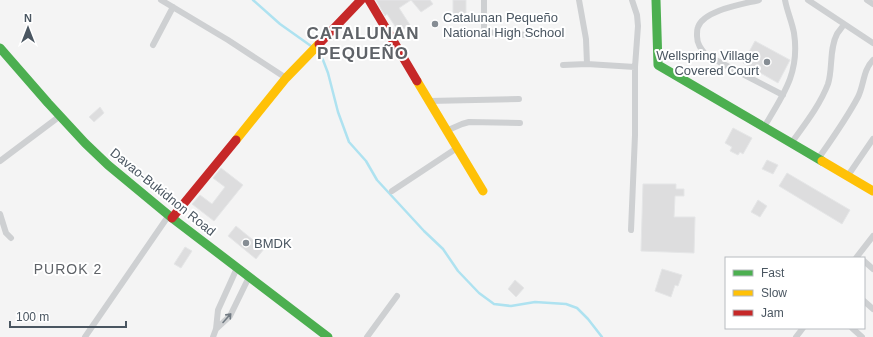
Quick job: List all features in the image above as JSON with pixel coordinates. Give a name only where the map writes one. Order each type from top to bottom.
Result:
[{"type":"main road","points":[[171,217],[286,78],[361,0]]},
{"type":"main road","points":[[369,0],[483,191]]},
{"type":"main road","points":[[656,0],[658,65],[792,142],[847,177],[873,190]]},
{"type":"main road","name":"Davao-Bukidnon Road","points":[[0,48],[60,116],[108,165],[171,217],[328,337]]},
{"type":"street","points":[[160,0],[234,43],[286,78]]},
{"type":"street","points":[[484,0],[484,32],[528,35]]},
{"type":"street","points":[[579,0],[586,39],[587,64]]},
{"type":"street","points":[[631,230],[636,135],[635,67],[638,26],[637,15],[632,0]]},
{"type":"street","points":[[759,0],[711,14],[703,20],[698,27],[698,39],[701,49],[706,55],[783,96]]},
{"type":"street","points":[[764,127],[783,96],[794,68],[795,57],[793,31],[785,0]]},
{"type":"street","points":[[808,0],[873,43]]},
{"type":"street","points":[[867,0],[873,4]]},
{"type":"street","points":[[154,45],[173,8]]},
{"type":"street","points":[[792,142],[824,93],[831,68],[834,41],[844,24]]},
{"type":"street","points":[[563,65],[587,64],[635,67]]},
{"type":"street","points":[[818,159],[858,97],[872,64]]},
{"type":"street","points":[[429,101],[519,99]]},
{"type":"street","points":[[0,160],[60,116]]},
{"type":"street","points":[[446,131],[470,122],[520,123]]},
{"type":"street","points":[[847,177],[873,139]]},
{"type":"street","points":[[392,191],[457,148]]},
{"type":"street","points":[[0,214],[6,233],[10,238]]},
{"type":"street","points":[[85,337],[171,217]]},
{"type":"street","points":[[858,257],[873,236]]},
{"type":"street","points":[[865,262],[873,269]]},
{"type":"street","points":[[213,337],[216,330],[218,310],[237,268]]},
{"type":"street","points":[[216,330],[230,316],[248,277]]},
{"type":"street","points":[[228,288],[240,294]]},
{"type":"street","points":[[367,337],[396,296]]},
{"type":"street","points":[[865,302],[873,309]]},
{"type":"street","points":[[796,337],[802,329]]},
{"type":"street","points":[[850,337],[854,330],[862,337]]},
{"type":"building","points":[[376,0],[411,0],[399,8],[410,25],[399,32],[387,14],[385,16]]},
{"type":"building","points":[[411,0],[430,0],[433,4],[421,12]]},
{"type":"building","points":[[453,0],[466,0],[466,15],[453,15]]},
{"type":"building","name":"Wellspring Village Covered Court","points":[[755,41],[790,60],[778,83],[743,63]]},
{"type":"building","points":[[100,107],[104,113],[94,122],[89,117]]},
{"type":"building","points":[[733,128],[752,138],[743,154],[740,152],[738,155],[730,151],[732,147],[725,143]]},
{"type":"building","points":[[767,160],[778,165],[773,174],[762,169]]},
{"type":"building","points":[[221,168],[243,185],[214,221],[192,204],[200,195],[212,204],[225,187],[213,178]]},
{"type":"building","points":[[787,173],[850,210],[842,224],[779,186]]},
{"type":"building","points":[[643,184],[676,184],[676,189],[684,189],[684,196],[675,196],[674,217],[695,217],[694,253],[641,251]]},
{"type":"building","points":[[758,200],[767,206],[760,217],[751,212]]},
{"type":"building","name":"BMDK","points":[[236,226],[264,249],[256,259],[228,236]]},
{"type":"building","points":[[185,247],[192,251],[181,268],[174,264]]},
{"type":"building","points":[[662,269],[682,275],[678,286],[675,285],[671,297],[655,291]]},
{"type":"building","points":[[515,280],[524,288],[516,297],[508,289]]},
{"type":"waterway","points":[[253,0],[280,24],[311,46]]},
{"type":"waterway","points":[[317,52],[323,60],[328,73],[338,112],[349,142],[366,161],[377,180],[424,231],[443,249],[458,271],[479,293],[494,304],[511,306],[535,302],[566,304],[577,308],[602,337]]},
{"type":"traffic: fast","points":[[656,0],[658,65],[822,161]]},
{"type":"traffic: fast","points":[[0,48],[48,103],[85,143],[108,165],[172,218],[328,337]]},
{"type":"traffic: slow","points":[[236,140],[286,78],[319,44]]},
{"type":"traffic: slow","points":[[417,81],[483,191]]},
{"type":"traffic: slow","points":[[822,161],[873,191]]},
{"type":"traffic: jam","points":[[319,44],[361,0]]},
{"type":"traffic: jam","points":[[369,0],[417,81]]},
{"type":"traffic: jam","points":[[172,218],[236,140]]},
{"type":"place","name":"Catalunan Pequeño National High School","points":[[435,24]]},
{"type":"place","name":"Wellspring Village Covered Court","points":[[767,62]]},
{"type":"place","name":"BMDK","points":[[246,243]]},
{"type":"district","name":"CATALUNAN PEQUEÑO","points":[[363,43]]},
{"type":"district","name":"PUROK 2","points":[[68,269]]}]
